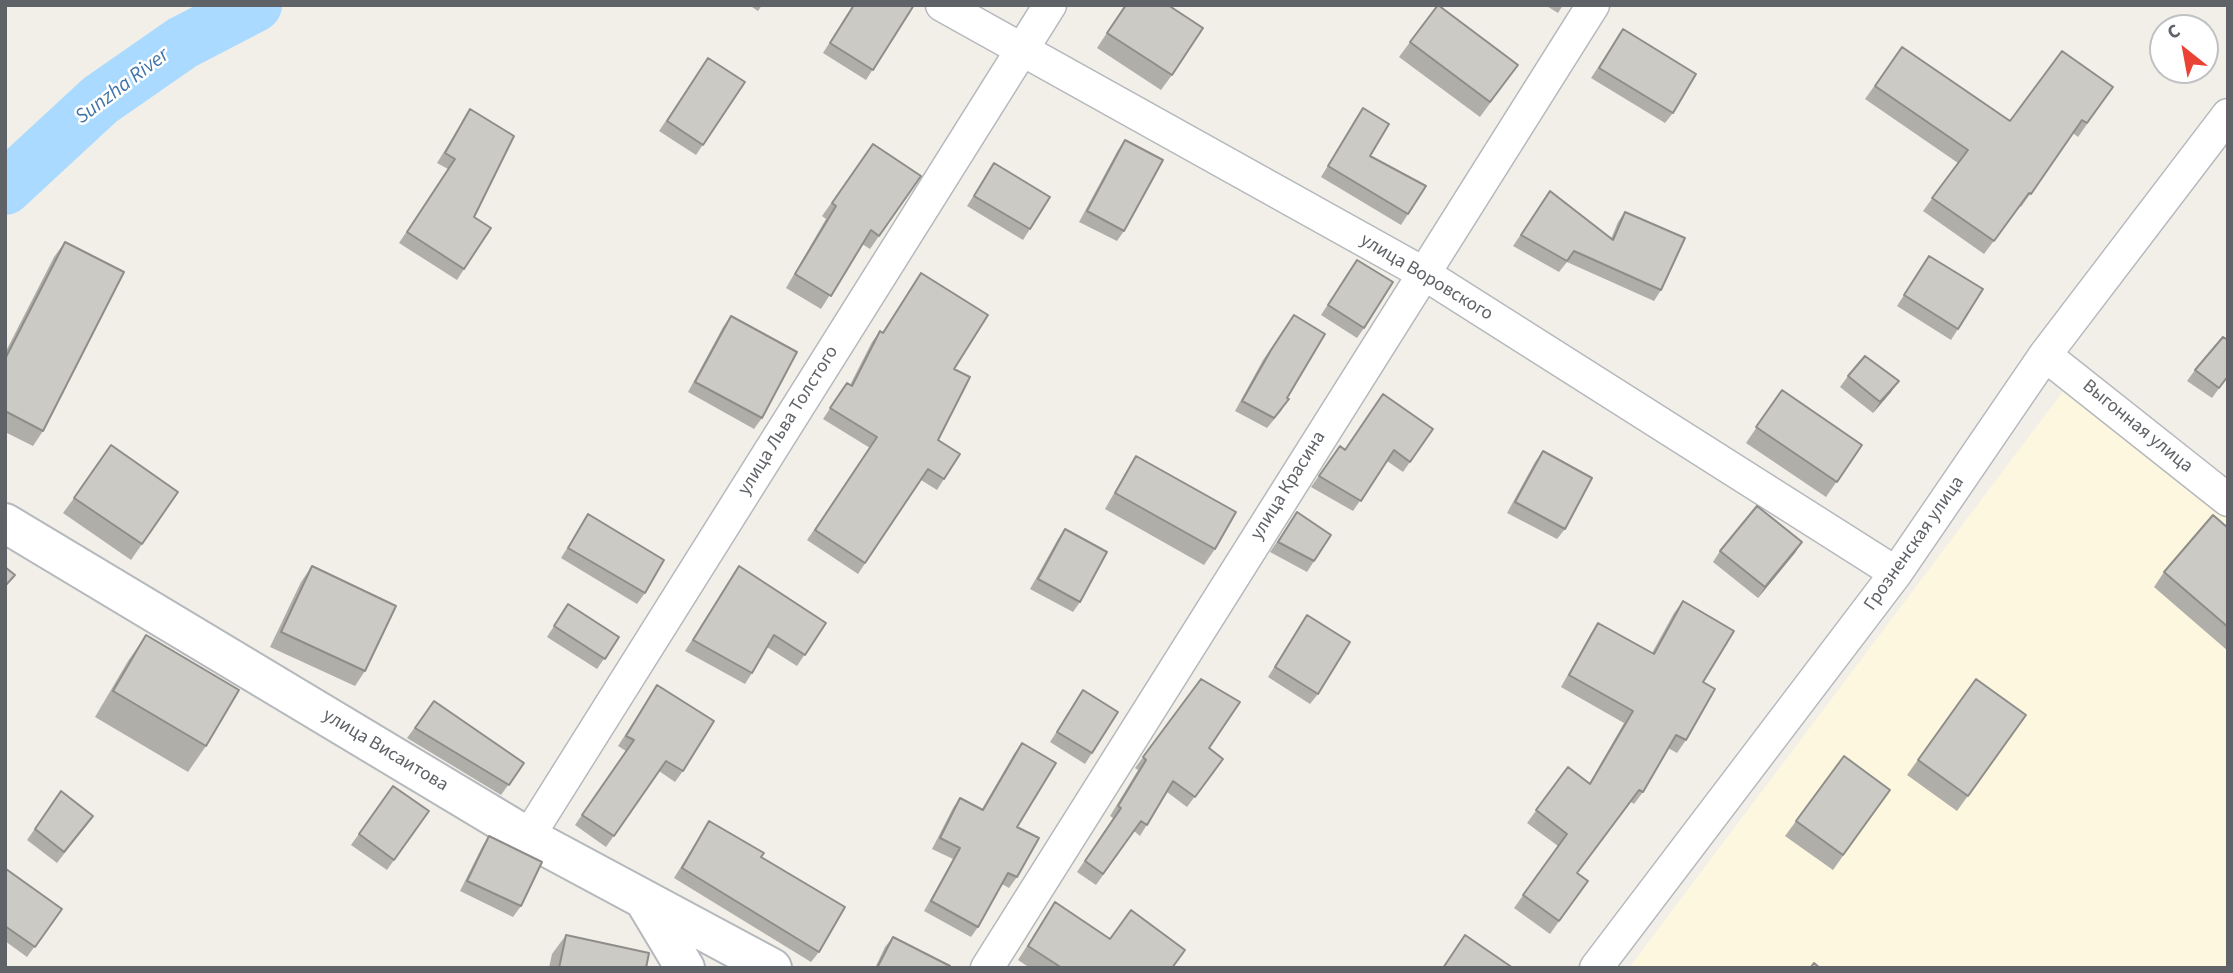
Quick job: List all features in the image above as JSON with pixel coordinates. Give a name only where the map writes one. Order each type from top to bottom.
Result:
[{"type":"street","name":"улица Воровского","points":[[943,5],[1423,273],[1896,573]]},
{"type":"street","name":"улица Льва Толстого","points":[[528,837],[1050,5]]},
{"type":"street","name":"улица Красина","points":[[987,968],[1593,5]]},
{"type":"street","name":"Грозненская улица","points":[[1595,968],[1896,573],[2045,355],[2228,115]]},
{"type":"street","name":"Выгонная улица","points":[[2045,355],[2228,500]]},
{"type":"street","name":"улица Висаитова","points":[[5,523],[528,837],[772,968]]},
{"type":"street","points":[[643,898],[685,968]]},
{"type":"shaded area","points":[[2070,382],[2228,517],[2228,968],[1629,968]]},
{"type":"building","points":[[854,5],[914,5],[873,70],[830,43]]},
{"type":"building","points":[[1126,5],[1168,5],[1203,28],[1172,75],[1107,33]]},
{"type":"building","points":[[1438,5],[1518,65],[1490,102],[1410,42]]},
{"type":"building","points":[[1623,29],[1696,74],[1673,113],[1599,68]]},
{"type":"building","points":[[1902,47],[2010,121],[2062,51],[2113,87],[2087,123],[2082,120],[2031,194],[2029,193],[1994,241],[1932,198],[1968,150],[1875,86]]},
{"type":"building","points":[[708,58],[745,82],[703,145],[667,121]]},
{"type":"building","points":[[1363,108],[1389,124],[1370,156],[1426,186],[1408,214],[1328,166]]},
{"type":"building","points":[[470,109],[514,136],[474,217],[491,228],[464,269],[407,232],[455,159],[445,153]]},
{"type":"building","points":[[1125,140],[1163,160],[1124,231],[1087,211]]},
{"type":"building","points":[[873,144],[921,176],[879,236],[871,230],[831,296],[795,274],[836,206],[832,203]]},
{"type":"building","points":[[994,163],[1050,197],[1030,229],[974,196]]},
{"type":"building","points":[[1550,191],[1613,240],[1625,212],[1685,238],[1661,290],[1574,251],[1567,261],[1521,235]]},
{"type":"building","points":[[65,242],[124,272],[43,431],[5,411],[5,359]]},
{"type":"building","points":[[1929,256],[1983,289],[1958,329],[1904,295]]},
{"type":"building","points":[[1357,260],[1393,282],[1364,328],[1328,305]]},
{"type":"building","points":[[921,273],[988,315],[954,369],[970,377],[938,440],[960,454],[944,479],[928,469],[865,563],[815,530],[877,437],[830,408],[847,383],[852,386],[880,331],[883,333]]},
{"type":"building","points":[[1294,315],[1325,334],[1287,398],[1289,399],[1274,418],[1242,401]]},
{"type":"building","points":[[731,316],[797,352],[762,418],[695,382]]},
{"type":"building","points":[[2223,337],[2228,340],[2228,376],[2219,388],[2195,370]]},
{"type":"building","points":[[1865,356],[1899,381],[1880,402],[1848,376]]},
{"type":"building","points":[[1782,390],[1862,445],[1837,482],[1756,427]]},
{"type":"building","points":[[1383,394],[1433,429],[1410,462],[1394,450],[1361,501],[1319,476],[1340,446],[1345,450]]},
{"type":"building","points":[[111,445],[178,492],[142,544],[74,498]]},
{"type":"building","points":[[1543,451],[1592,478],[1565,529],[1515,502]]},
{"type":"building","points":[[1136,456],[1236,512],[1215,549],[1115,493]]},
{"type":"building","points":[[1757,506],[1802,542],[1765,587],[1720,551]]},
{"type":"building","points":[[1297,512],[1331,535],[1314,561],[1278,542]]},
{"type":"building","points":[[588,514],[664,560],[645,593],[568,548]]},
{"type":"building","points":[[2213,515],[2228,528],[2228,627],[2164,572]]},
{"type":"building","points":[[1065,529],[1107,552],[1080,602],[1038,579]]},
{"type":"building","points":[[312,566],[396,606],[365,671],[281,632]]},
{"type":"building","points":[[739,566],[826,623],[805,655],[774,635],[752,673],[693,640]]},
{"type":"building","points":[[5,567],[15,575],[5,586]]},
{"type":"building","points":[[1683,601],[1734,631],[1703,682],[1715,689],[1686,740],[1676,735],[1643,792],[1639,790],[1577,873],[1588,881],[1559,921],[1523,895],[1567,834],[1536,810],[1568,767],[1590,784],[1633,711],[1569,675],[1598,623],[1654,654]]},
{"type":"building","points":[[568,604],[619,637],[605,659],[554,626]]},
{"type":"building","points":[[1307,615],[1350,642],[1318,694],[1275,667]]},
{"type":"building","points":[[146,635],[239,690],[206,746],[113,691]]},
{"type":"building","points":[[1201,679],[1240,702],[1209,748],[1223,759],[1195,797],[1173,781],[1147,825],[1141,821],[1103,874],[1085,861],[1121,808],[1118,806],[1146,760],[1143,757]]},
{"type":"building","points":[[1976,679],[2026,715],[1968,796],[1918,760]]},
{"type":"building","points":[[657,685],[714,721],[683,771],[666,761],[614,836],[582,815],[634,740],[626,736]]},
{"type":"building","points":[[1083,690],[1118,712],[1092,753],[1057,732]]},
{"type":"building","points":[[434,701],[524,763],[509,785],[415,728]]},
{"type":"building","points":[[1022,743],[1056,763],[1017,827],[1039,838],[1017,877],[1008,873],[978,927],[931,901],[960,848],[940,838],[960,798],[983,810]]},
{"type":"building","points":[[1844,756],[1890,790],[1843,855],[1796,821]]},
{"type":"building","points":[[393,786],[429,811],[394,860],[359,834]]},
{"type":"building","points":[[61,791],[93,816],[64,852],[35,829]]},
{"type":"building","points":[[709,821],[764,853],[761,857],[845,907],[819,952],[682,868]]},
{"type":"building","points":[[489,836],[542,862],[521,906],[467,881]]},
{"type":"building","points":[[6,869],[62,909],[35,947],[5,926]]},
{"type":"building","points":[[1055,902],[1110,939],[1131,910],[1185,950],[1172,968],[1062,968],[1028,946]]},
{"type":"building","points":[[566,935],[649,953],[646,968],[559,968]]},
{"type":"building","points":[[1465,935],[1513,968],[1443,968]]},
{"type":"building","points":[[893,937],[950,966],[949,968],[877,968]]},
{"type":"waterway","name":"Sunzha River","points":[[5,188],[100,100],[182,43],[255,5]]}]
